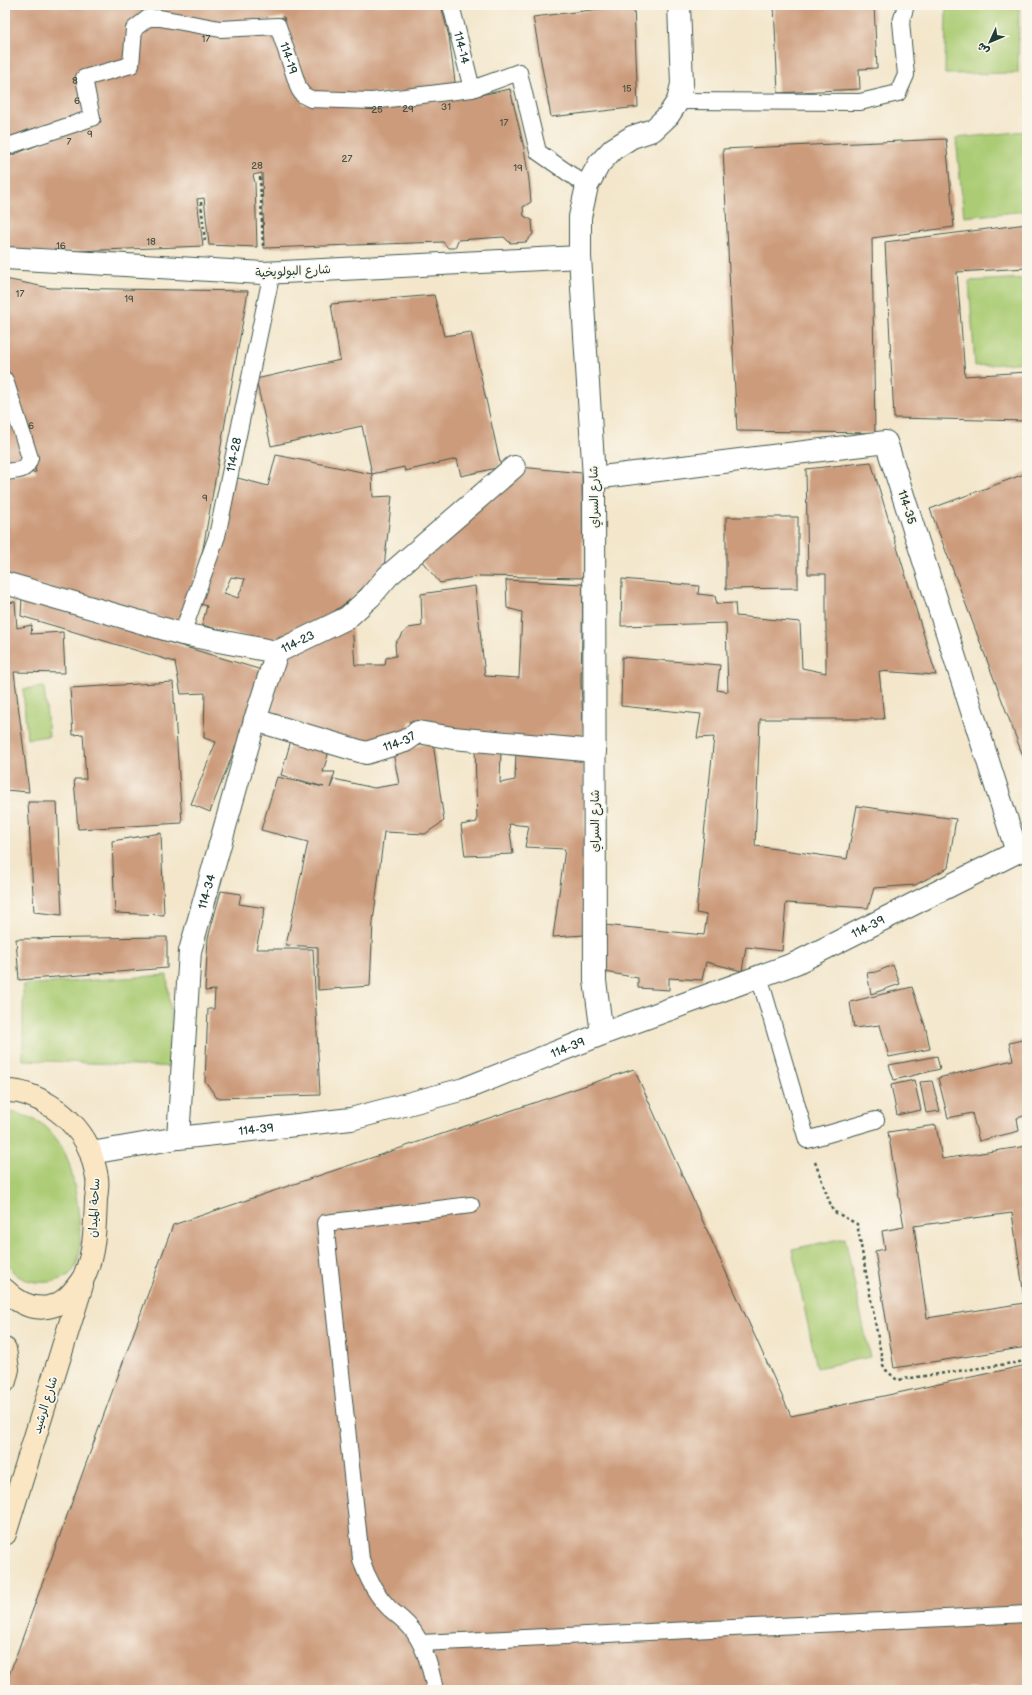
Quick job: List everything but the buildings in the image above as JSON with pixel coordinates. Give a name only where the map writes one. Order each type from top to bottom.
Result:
[{"type":"main road","name":"ساحة الميدان","points":[[5,1091],[11,1090],[43,1101],[69,1120],[82,1137],[91,1153],[97,1178],[96,1217],[92,1249],[85,1275],[69,1298],[57,1305],[44,1308],[32,1307],[5,1290]]},
{"type":"main road","name":"شارع الرشيد","points":[[5,1534],[85,1275]]},
{"type":"main road","points":[[5,1350],[8,1369],[5,1382]]},
{"type":"street","name":"شارع السراي","points":[[602,1034],[595,981],[594,478],[580,257],[580,217],[587,186],[599,164],[613,149],[632,137],[653,130],[668,116],[678,101],[682,84],[679,5]]},
{"type":"street","name":"شارع البولويخية","points":[[5,258],[208,271],[267,272],[580,257]]},
{"type":"street","name":"114-35","points":[[594,478],[886,442],[1017,852]]},
{"type":"street","name":"114-23","points":[[5,583],[182,634],[277,652],[347,618],[370,597],[388,576],[514,467]]},
{"type":"street","name":"114-34","points":[[178,1138],[190,951],[254,720],[277,652]]},
{"type":"street","name":"114-37","points":[[254,720],[366,753],[405,741],[418,732],[453,738],[595,751]]},
{"type":"street","name":"114-39","points":[[91,1153],[178,1138],[351,1119],[464,1089],[602,1034],[796,963],[1017,852]]},
{"type":"lane","name":"114-14","points":[[451,5],[472,89]]},
{"type":"lane","points":[[678,101],[860,102],[898,94],[906,75],[902,22],[906,5]]},
{"type":"lane","name":"114-19","points":[[5,147],[92,118],[84,78],[131,65],[134,29],[148,18],[160,18],[220,30],[278,26],[299,89],[303,95],[311,99],[372,101],[472,89],[519,72],[538,152],[587,186]]},
{"type":"lane","name":"114-28","points":[[182,634],[217,536],[267,272]]},
{"type":"lane","points":[[5,380],[30,458],[28,465],[22,470],[5,472]]},
{"type":"lane","points":[[759,976],[807,1140],[876,1120]]},
{"type":"lane","points":[[435,1690],[428,1660],[421,1643],[414,1631],[377,1594],[366,1577],[361,1559],[325,1223],[470,1205]]},
{"type":"lane","points":[[421,1643],[1027,1614]]},
{"type":"path","points":[[260,177],[267,272]]},
{"type":"path","points":[[201,202],[208,271]]},
{"type":"path","points":[[807,1140],[833,1211],[857,1224],[882,1365],[891,1376],[897,1380],[1027,1360]]},
{"type":"green space","points":[[946,5],[1019,5],[1018,73],[945,74]]},
{"type":"green space","points":[[1027,131],[1027,211],[964,217],[956,138]]},
{"type":"green space","points":[[1027,278],[1027,362],[975,366],[969,281]]},
{"type":"green space","points":[[44,687],[49,736],[27,739],[23,689]]},
{"type":"green space","points":[[167,975],[176,1067],[23,1060],[23,985]]},
{"type":"green space","points":[[13,1112],[37,1121],[46,1127],[63,1148],[68,1161],[78,1210],[80,1244],[75,1268],[70,1274],[62,1279],[33,1282],[24,1279],[16,1275],[11,1269],[7,1259],[5,1248],[5,1113]]},
{"type":"green space","points":[[845,1238],[870,1357],[817,1368],[792,1249]]}]
